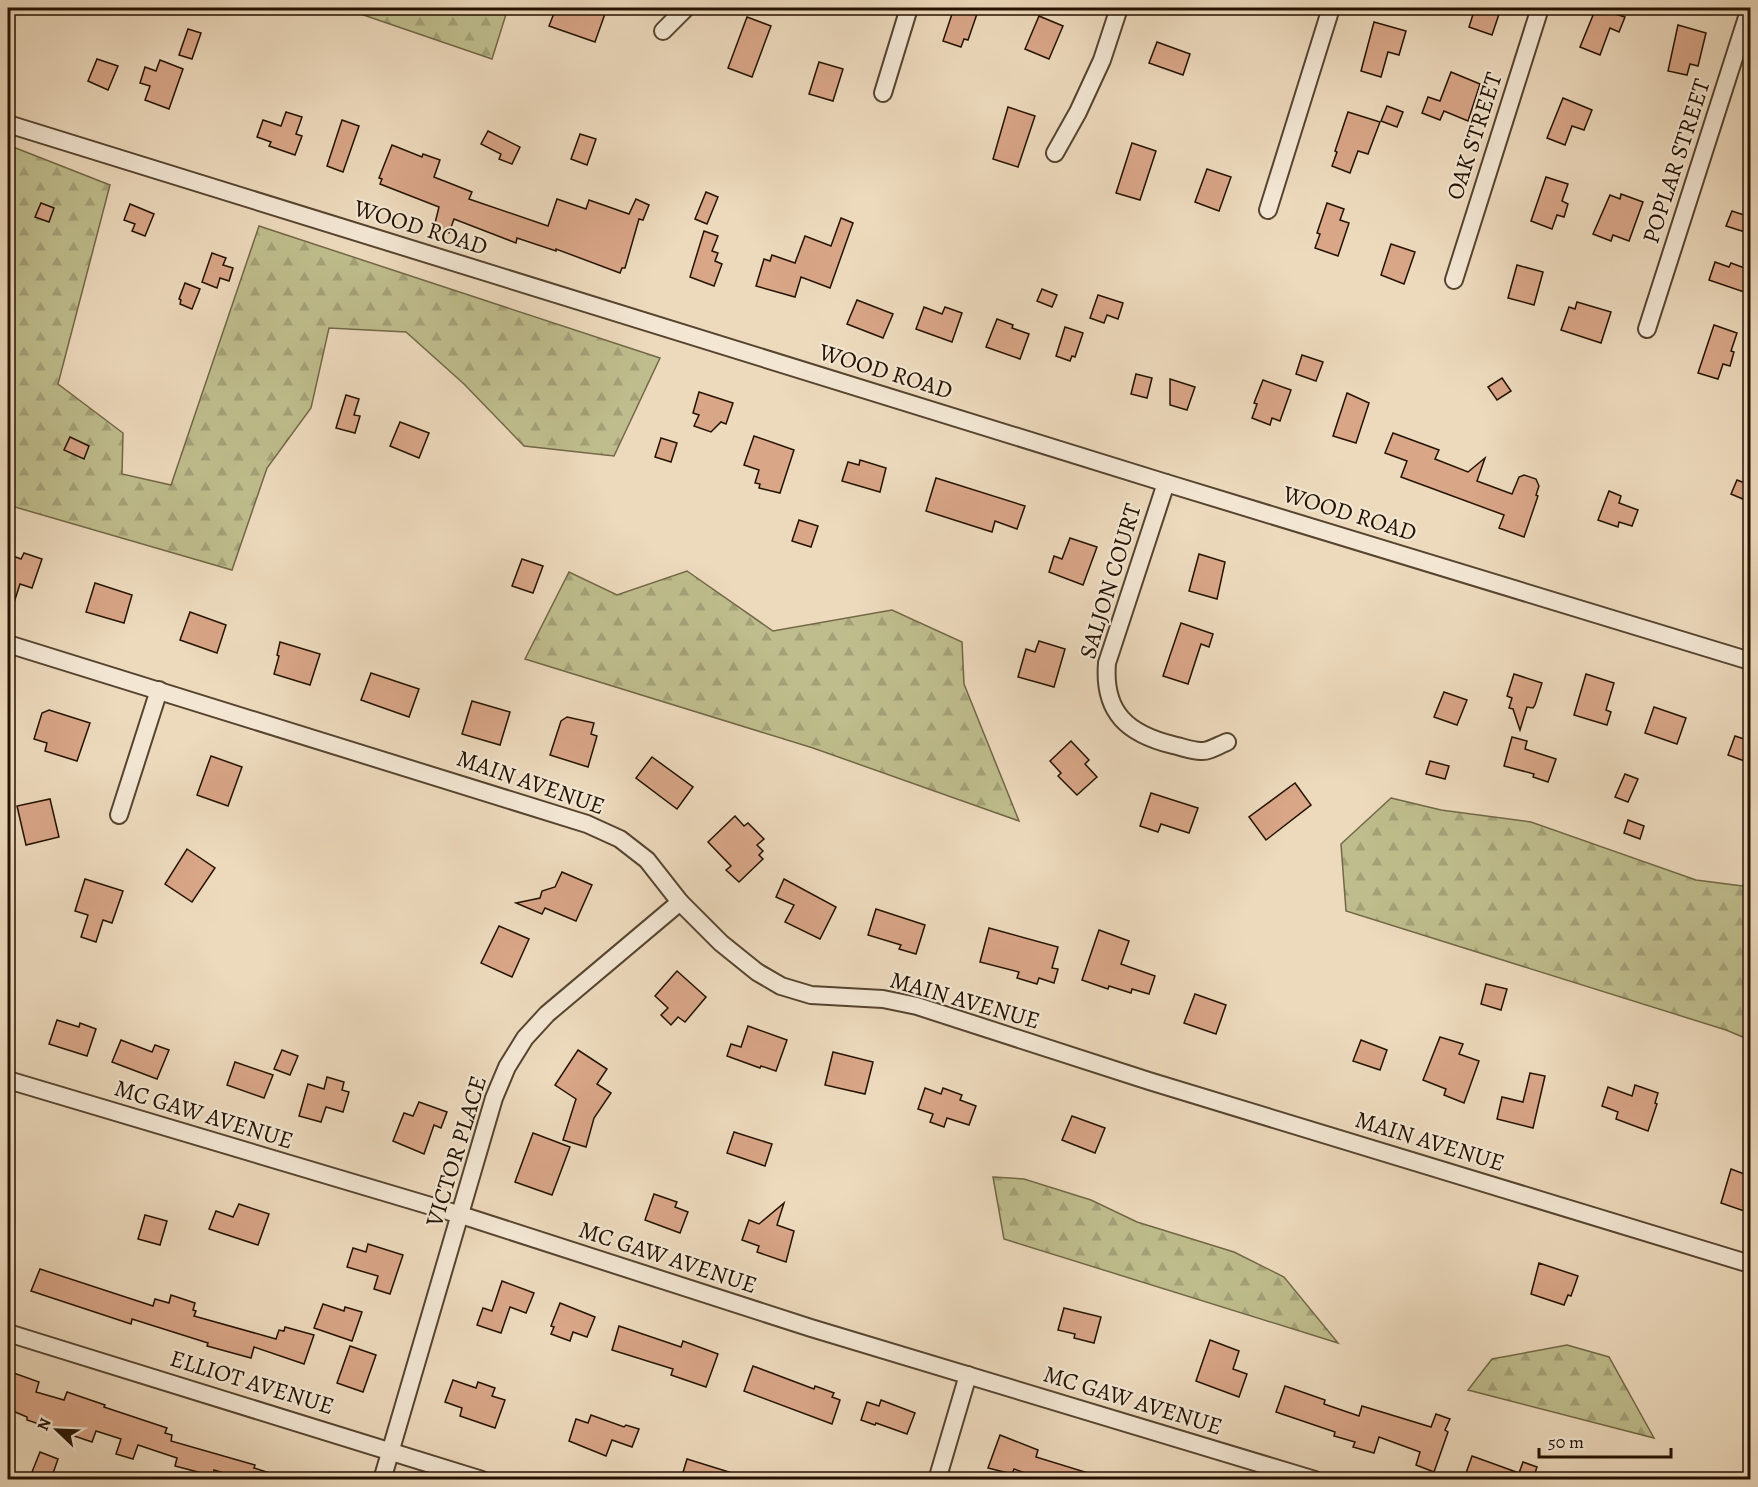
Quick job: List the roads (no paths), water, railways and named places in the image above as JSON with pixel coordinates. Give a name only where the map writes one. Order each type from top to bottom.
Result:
[{"type":"street","points":[[663,31],[686,8]]},
{"type":"street","points":[[883,93],[909,8]]},
{"type":"street","points":[[1055,153],[1078,112],[1102,60],[1119,8]]},
{"type":"street","points":[[1268,210],[1331,8]]},
{"type":"street","name":"OAK STREET","points":[[1454,280],[1540,8]]},
{"type":"street","name":"POPLAR STREET","points":[[1647,329],[1750,8]]},
{"type":"street","name":"WOOD ROAD","points":[[8,124],[1166,483],[1750,661]]},
{"type":"street","name":"SALJON COURT","points":[[1166,483],[1107,663],[1106,678],[1111,704],[1120,719],[1153,740],[1202,752],[1227,742]]},
{"type":"street","name":"MAIN AVENUE","points":[[8,644],[587,824],[621,839],[647,860],[680,902],[738,957],[757,972],[781,986],[811,994],[883,999],[917,1006],[1149,1081],[1750,1264]]},
{"type":"street","points":[[119,815],[159,690]]},
{"type":"street","name":"VICTOR PLACE","points":[[382,1479],[494,1098],[507,1067],[525,1038],[555,1006],[680,902]]},
{"type":"street","name":"MC GAW AVENUE","points":[[8,1080],[461,1215],[640,1274],[968,1376],[1315,1479]]},
{"type":"street","name":"ELLIOT AVENUE","points":[[8,1333],[482,1479]]},
{"type":"street","points":[[937,1479],[968,1376]]}]
